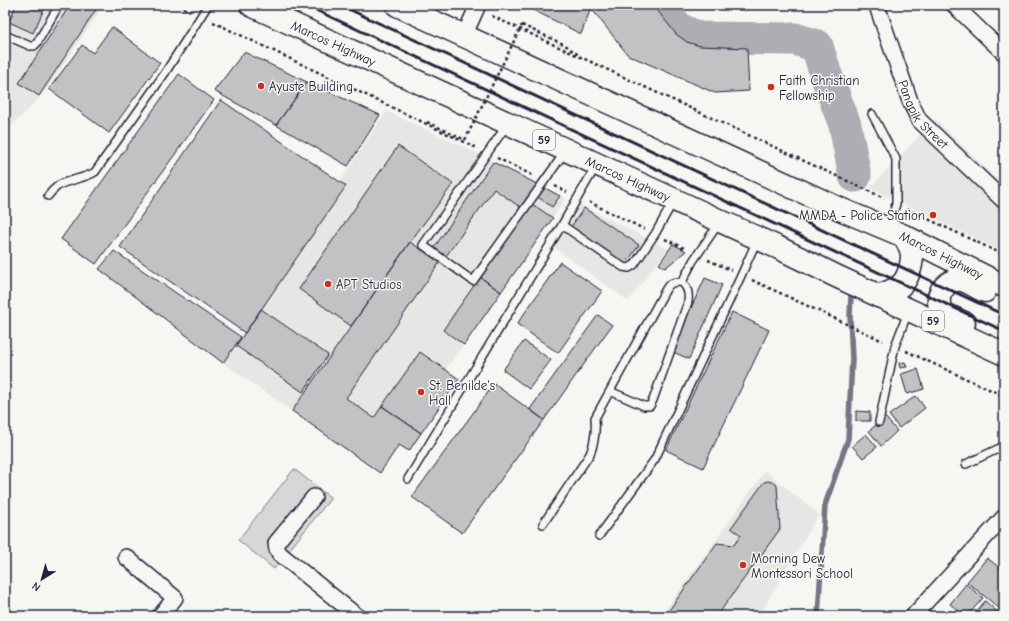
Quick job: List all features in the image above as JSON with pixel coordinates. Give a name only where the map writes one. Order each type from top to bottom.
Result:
[{"type":"main road","name":"Marcos Highway","points":[[251,5],[758,238],[1004,354]]},
{"type":"main road","name":"Marcos Highway","points":[[397,5],[840,209],[896,233],[1004,286]]},
{"type":"main road","points":[[870,292],[892,290],[903,283],[911,265],[911,248],[896,233]]},
{"type":"main road","points":[[1004,300],[961,280],[951,282],[944,287],[938,297],[942,313],[1004,342]]},
{"type":"street","name":"Panapik Street","points":[[878,5],[878,12],[910,101],[919,120],[1004,201]]},
{"type":"street","points":[[954,5],[1004,53]]},
{"type":"street","points":[[464,36],[477,7]]},
{"type":"street","points":[[314,496],[276,543],[276,549],[280,554],[358,616]]},
{"type":"street","points":[[913,616],[1004,518]]},
{"type":"street","points":[[126,558],[175,598],[160,616]]},
{"type":"lane","points":[[5,35],[30,46],[34,46],[59,5]]},
{"type":"lane","points":[[48,196],[58,186],[87,177],[95,172],[165,73],[208,5]]},
{"type":"lane","points":[[872,114],[896,159],[896,233]]},
{"type":"lane","points":[[508,123],[423,245],[472,281],[566,150]]},
{"type":"lane","points":[[408,479],[598,164]]},
{"type":"lane","points":[[562,225],[622,267],[629,268],[634,265],[674,200]]},
{"type":"lane","points":[[682,282],[693,261],[720,221]]},
{"type":"lane","points":[[599,536],[655,459],[758,238]]},
{"type":"lane","points":[[543,524],[590,454],[595,418],[666,289],[674,282],[682,282]]},
{"type":"lane","points":[[610,391],[644,406],[650,406],[688,302],[689,294],[682,282]]},
{"type":"lane","points":[[879,422],[896,346],[909,310]]},
{"type":"lane","points":[[966,464],[1004,446]]},
{"type":"path","points":[[477,7],[585,60],[1004,255]]},
{"type":"path","points":[[427,122],[465,140],[522,25],[565,45],[585,60]]},
{"type":"path","points":[[783,295],[1004,396]]},
{"type":"shaded area","points":[[5,5],[104,5],[48,87],[30,108],[5,131]]},
{"type":"shaded area","points":[[386,111],[475,152],[566,199],[446,369],[459,379],[409,451],[399,445],[380,473],[223,363]]},
{"type":"shaded area","points":[[935,119],[1004,186],[1004,252],[870,188]]},
{"type":"shaded area","points":[[570,199],[668,249],[628,301],[545,241]]},
{"type":"shaded area","points":[[294,469],[331,498],[274,569],[238,540]]},
{"type":"shaded area","name":"Morning Dew Montessori School","points":[[765,471],[819,514],[759,616],[661,616]]},
{"type":"building","points":[[16,5],[46,5],[33,33],[9,22]]},
{"type":"building","points":[[70,5],[99,5],[39,96],[19,83]]},
{"type":"building","points":[[523,5],[653,5],[676,34],[687,42],[700,46],[747,48],[749,91],[715,93],[628,55],[591,8],[581,34]]},
{"type":"building","points":[[112,27],[160,63],[109,133],[49,89],[82,45],[93,53]]},
{"type":"building","name":"Ayuste Building","points":[[244,52],[307,82],[276,125],[214,91]]},
{"type":"building","points":[[179,74],[214,100],[96,264],[61,239]]},
{"type":"building","points":[[307,82],[380,115],[348,166],[276,125]]},
{"type":"building","points":[[221,100],[346,186],[245,333],[120,247]]},
{"type":"building","points":[[398,146],[453,184],[351,326],[299,289]]},
{"type":"building","points":[[493,162],[539,185],[523,209],[494,189],[441,263],[429,255]]},
{"type":"building","points":[[545,188],[560,196],[552,207],[538,197]]},
{"type":"building","points":[[532,204],[553,218],[501,292],[480,277]]},
{"type":"building","points":[[584,208],[639,245],[625,265],[570,228]]},
{"type":"building","points":[[410,242],[440,262],[346,398],[374,418],[382,406],[421,433],[409,451],[399,445],[380,473],[292,411]]},
{"type":"building","points":[[673,244],[686,251],[665,268],[659,264]]},
{"type":"building","points":[[114,251],[241,337],[223,363],[99,269]]},
{"type":"building","points":[[560,262],[602,291],[558,353],[517,324]]},
{"type":"building","points":[[480,277],[501,292],[464,345],[443,330]]},
{"type":"building","points":[[705,278],[722,285],[689,359],[671,351]]},
{"type":"building","points":[[261,309],[328,355],[303,392],[236,346]]},
{"type":"building","points":[[732,312],[769,330],[703,468],[666,450]]},
{"type":"building","points":[[598,315],[612,325],[544,420],[530,409]]},
{"type":"building","points":[[524,341],[551,360],[529,389],[503,370]]},
{"type":"building","name":"St. Benilde's Hall","points":[[420,352],[459,379],[421,433],[382,406]]},
{"type":"building","points":[[905,362],[907,367],[900,368],[899,363]]},
{"type":"building","points":[[918,369],[924,389],[907,394],[901,374]]},
{"type":"building","points":[[494,384],[544,420],[462,533],[412,497]]},
{"type":"building","points":[[916,396],[925,408],[899,428],[889,415]]},
{"type":"building","points":[[856,411],[870,412],[870,421],[856,421]]},
{"type":"building","points":[[885,417],[897,431],[881,446],[869,431]]},
{"type":"building","points":[[866,434],[877,447],[863,458],[852,446]]},
{"type":"building","points":[[768,481],[775,483],[777,486],[780,529],[717,616],[665,616],[717,543],[734,545],[741,535],[731,528],[764,482]]},
{"type":"building","points":[[987,558],[1004,571],[1004,612],[967,582]]},
{"type":"building","points":[[966,584],[983,598],[967,616],[965,616],[950,604]]},
{"type":"building","points":[[985,601],[1000,614],[998,616],[973,616]]},
{"type":"waterway","points":[[658,5],[679,29],[698,38],[795,39],[817,46],[845,125],[855,176]]},
{"type":"waterway","points":[[818,616],[825,505],[848,439],[852,359],[850,316],[851,295]]},
{"type":"railway","points":[[305,5],[1004,331]]},
{"type":"railway","points":[[340,5],[1004,315]]},
{"type":"place","name":"Ayuste Building","points":[[261,86]]},
{"type":"place","name":"Faith Christian Fellowship","points":[[771,87]]},
{"type":"place","name":"MMDA - Police Station","points":[[933,215]]},
{"type":"place","name":"APT Studios","points":[[328,284]]},
{"type":"place","name":"St. Benilde's Hall","points":[[421,392]]},
{"type":"place","name":"Morning Dew Montessori School","points":[[743,565]]}]
